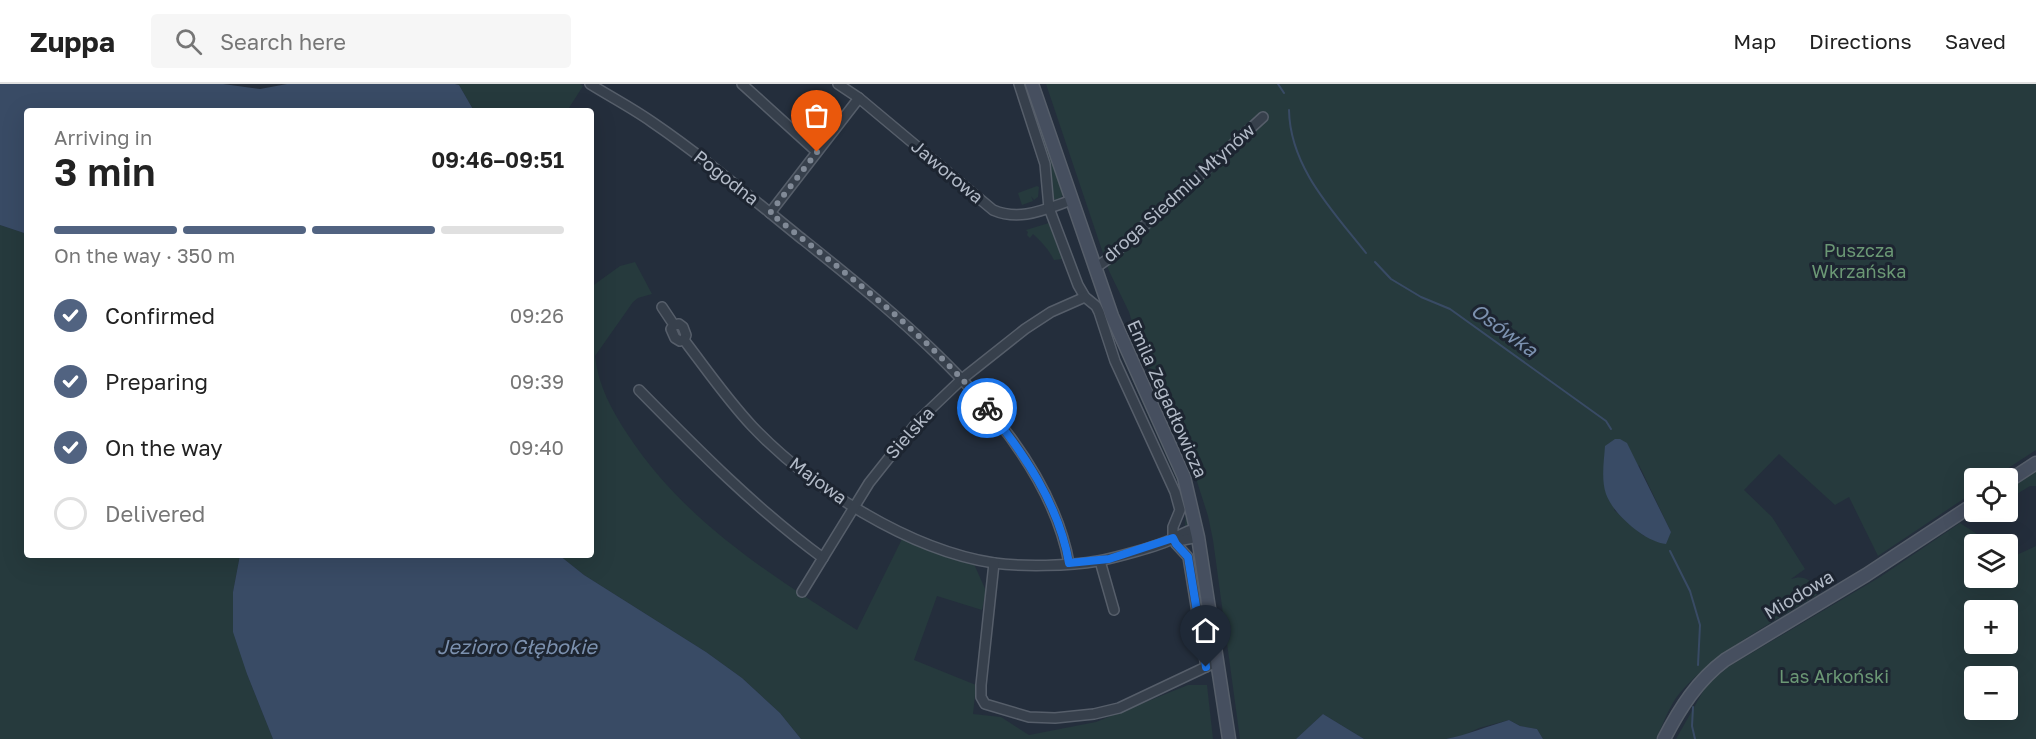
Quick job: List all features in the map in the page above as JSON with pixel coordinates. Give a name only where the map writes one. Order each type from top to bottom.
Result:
[{"type":"main road","name":"Emila Zegadłowicza","points":[[1032,84],[1123,343],[1180,469],[1198,532],[1212,665],[1229,739]]},
{"type":"main road","points":[[2018,475],[2036,463]]},
{"type":"main road","name":"Miodowa","points":[[1664,739],[1690,694],[1725,660],[1866,575],[1964,511]]},
{"type":"street","name":"Pogodna","points":[[590,84],[651,121],[770,213],[892,313],[962,379],[1002,427],[1037,479],[1059,527],[1069,563]]},
{"type":"street","points":[[742,84],[817,152]]},
{"type":"street","name":"Jaworowa","points":[[838,84],[859,98],[993,210],[1005,214],[1022,215],[1072,200]]},
{"type":"street","points":[[994,563],[981,685],[981,697],[986,704],[1029,717],[1069,717],[1094,714],[1119,708],[1212,665],[1188,557],[1173,538],[1173,527],[1180,510],[1175,492],[1115,361],[1099,312],[1095,305],[1085,297],[1078,285],[1049,208],[1045,164],[1018,84]]},
{"type":"street","points":[[770,213],[859,98]]},
{"type":"street","name":"droga Siedmiu Młynów","points":[[1095,268],[1108,259],[1263,117]]},
{"type":"street","name":"Sielska","points":[[802,592],[853,506],[904,436],[962,379],[1033,323],[1085,297]]},
{"type":"street","name":"Majowa","points":[[662,307],[674,324],[683,327],[686,335],[684,340],[714,382],[753,427],[801,471],[880,522],[916,539],[965,556],[994,563],[1069,563],[1100,561],[1173,538],[1181,532],[1198,532]]},
{"type":"street","points":[[639,390],[745,494],[823,558]]},
{"type":"street","points":[[1100,561],[1114,610]]},
{"type":"green space","points":[[455,84],[580,84],[583,86],[569,108],[472,108],[459,85]]},
{"type":"green space","points":[[1022,84],[1028,84],[1064,193],[1059,200],[1052,199],[1050,166]]},
{"type":"green space","name":"Puszcza Wkrzańska","points":[[1046,84],[2036,84],[2036,450],[2008,468],[1964,468],[1964,499],[1878,556],[1849,497],[1835,505],[1779,454],[1744,490],[1772,517],[1805,569],[1791,579],[1800,577],[1812,582],[1817,595],[1744,640],[1709,665],[1675,699],[1656,739],[1543,739],[1537,729],[1520,726],[1509,720],[1446,739],[1364,739],[1323,714],[1296,739],[1240,739],[1208,516],[1186,447],[1143,358],[1129,312],[1109,271]],"holes":[[[1639,465],[1671,532],[1644,536],[1614,510]]]},
{"type":"green space","points":[[1039,187],[1038,197],[1034,200],[1031,196],[1033,201],[1022,205],[1018,193]]},
{"type":"green space","points":[[1049,223],[1062,259],[1054,260],[1048,249],[1033,234],[1030,238],[1027,235],[1026,230]]},
{"type":"green space","points":[[0,225],[24,233],[24,558],[239,558],[233,592],[247,674],[273,739],[0,739]]},
{"type":"green space","points":[[635,262],[652,294],[633,302],[595,356],[611,407],[650,466],[675,494],[732,544],[793,589],[857,630],[902,539],[974,564],[986,591],[982,610],[937,596],[914,660],[976,685],[973,714],[1001,717],[1029,735],[1096,722],[1188,685],[1207,685],[1213,739],[801,739],[780,713],[742,678],[706,652],[584,575],[563,558],[594,558],[594,285],[620,266]]},
{"type":"green space","points":[[1097,289],[1176,467],[1186,509],[1180,487],[1124,361],[1095,290]]},
{"type":"green space","points":[[2036,471],[2036,486],[2030,486],[2018,493],[2018,483]]},
{"type":"green space","points":[[1186,510],[1189,523],[1185,527]]},
{"type":"green space","name":"Las Arkoński","points":[[1960,523],[1977,534],[1964,534],[1964,588],[2018,588],[2018,554],[2036,546],[2036,739],[1676,739],[1706,686],[1728,667],[1880,577]]},
{"type":"water","points":[[0,84],[223,84],[260,89],[287,84],[455,84],[459,85],[472,108],[24,108],[24,233],[0,225]]},
{"type":"water","points":[[1615,439],[1627,443],[1671,532],[1666,544],[1649,538],[1631,526],[1615,510],[1606,494],[1603,470],[1605,446]]},
{"type":"water","name":"Jezioro Głębokie","points":[[239,558],[563,558],[584,575],[706,652],[742,678],[780,713],[801,739],[273,739],[233,632],[233,592]]},
{"type":"water","points":[[1323,714],[1364,739],[1296,739]]},
{"type":"water","points":[[1509,720],[1520,726],[1537,729],[1543,739],[1446,739],[1470,733]]},
{"type":"waterway","name":"Osówka","points":[[1278,84],[1284,93]]},
{"type":"waterway","name":"Osówka","points":[[1289,110],[1291,131],[1305,169],[1327,204],[1366,253]]},
{"type":"waterway","name":"Osówka","points":[[1375,262],[1391,279],[1421,297],[1450,309],[1606,421],[1611,429]]},
{"type":"waterway","name":"Osówka","points":[[1670,551],[1690,591],[1700,625],[1698,665]]},
{"type":"waterway","name":"Osówka","points":[[1693,707],[1692,726],[1695,739]]},
{"type":"way so far","points":[[817,152],[770,213],[840,268],[892,313],[942,359],[987,408]]},
{"type":"route","points":[[987,408],[1020,451],[1037,479],[1059,527],[1069,563],[1109,559],[1173,538],[1188,557],[1206,667]]}]
